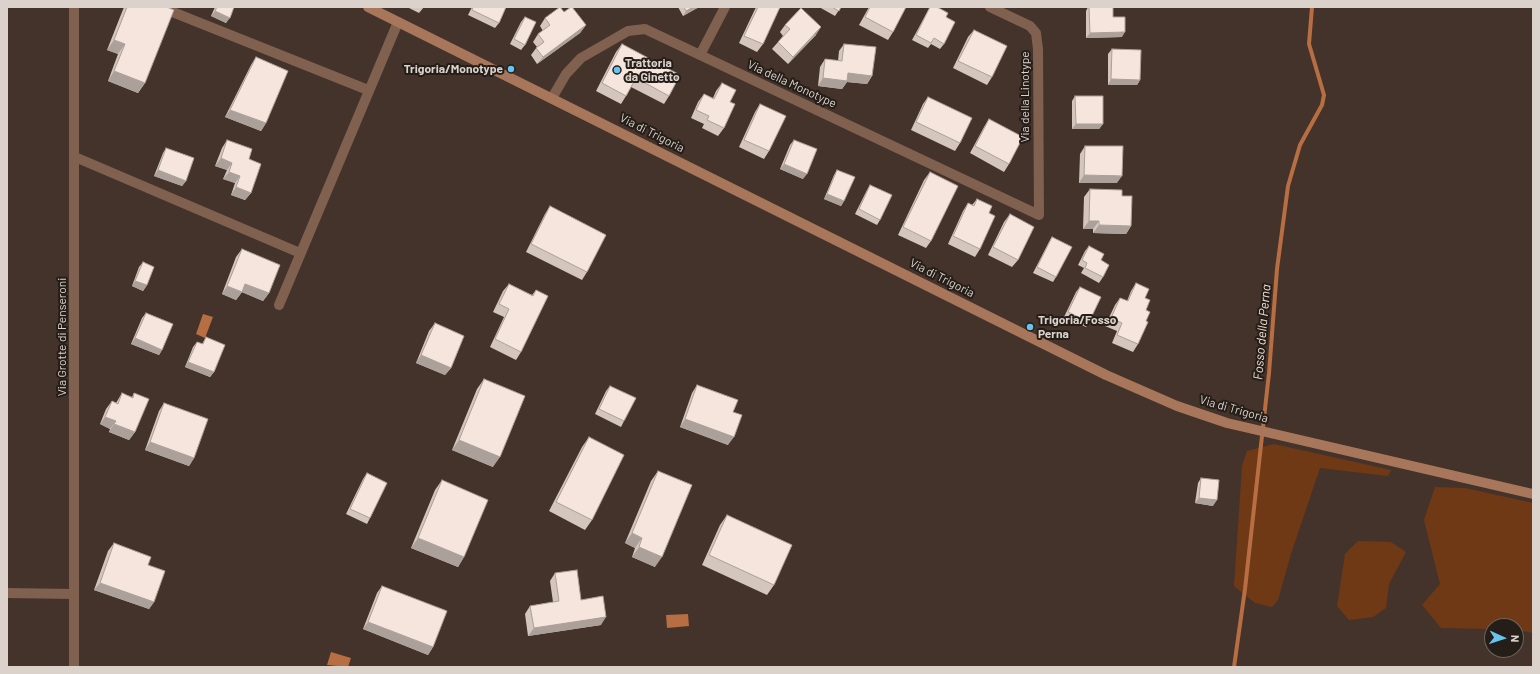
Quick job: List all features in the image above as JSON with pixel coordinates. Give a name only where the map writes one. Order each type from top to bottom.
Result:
[{"type":"street","name":"Via Grotte di Penseroni","points":[[74,7],[74,667]]},
{"type":"street","points":[[160,7],[368,90]]},
{"type":"street","name":"Via di Trigoria","points":[[368,7],[1106,375],[1177,406],[1227,423],[1533,494]]},
{"type":"street","points":[[700,55],[725,7]]},
{"type":"street","name":"Via della Linotype","points":[[990,7],[1030,26],[1036,32],[1038,49],[1038,215]]},
{"type":"street","points":[[279,305],[368,90],[398,22]]},
{"type":"street","name":"Via della Monotype","points":[[552,98],[573,65],[581,58],[631,30],[638,28],[648,30],[1038,215]]},
{"type":"street","points":[[74,157],[300,253]]},
{"type":"street","points":[[7,593],[74,594]]},
{"type":"shaded area","points":[[203,314],[213,317],[205,338],[196,334]]},
{"type":"shaded area","points":[[1274,444],[1391,470],[1388,476],[1320,468],[1291,554],[1278,600],[1272,607],[1255,603],[1234,586],[1242,466],[1247,451]]},
{"type":"shaded area","points":[[1435,487],[1465,488],[1533,503],[1533,633],[1524,631],[1524,618],[1484,618],[1484,629],[1441,628],[1422,605],[1440,584],[1424,520]]},
{"type":"shaded area","points":[[1358,541],[1391,542],[1406,552],[1389,584],[1386,608],[1373,617],[1349,620],[1337,606],[1345,554]]},
{"type":"shaded area","points":[[688,614],[689,626],[667,628],[666,615]]},
{"type":"shaded area","points":[[331,652],[351,658],[348,667],[327,665]]},
{"type":"building","points":[[127,7],[167,7],[174,10],[145,83],[114,71],[125,44],[114,40]]},
{"type":"building","points":[[217,7],[234,7],[230,18],[215,11]]},
{"type":"building","points":[[473,7],[506,7],[499,23],[472,10]]},
{"type":"building","points":[[560,7],[564,12],[572,7],[586,25],[543,57],[536,48],[544,42],[538,34],[550,25],[545,18]]},
{"type":"building","points":[[684,7],[693,7],[686,11]]},
{"type":"building","points":[[758,7],[780,7],[763,44],[744,36]]},
{"type":"building","points":[[832,7],[841,7],[839,11]]},
{"type":"building","points":[[870,7],[906,7],[893,32],[865,17]]},
{"type":"building","points":[[930,7],[937,7],[948,13],[946,17],[955,22],[944,44],[934,38],[931,43],[916,35]]},
{"type":"building","points":[[1089,7],[1113,7],[1113,17],[1125,17],[1125,32],[1090,33]]},
{"type":"building","points":[[801,8],[821,27],[793,57],[778,42],[790,29],[785,25]]},
{"type":"building","points":[[525,17],[536,22],[525,45],[514,39]]},
{"type":"building","points":[[974,30],[1007,46],[992,77],[958,61]]},
{"type":"building","points":[[622,44],[680,75],[669,96],[636,78],[626,96],[602,83]]},
{"type":"building","points":[[844,44],[876,47],[872,76],[848,73],[847,81],[823,78],[825,59],[842,61]]},
{"type":"building","points":[[1112,49],[1141,50],[1140,80],[1111,79]]},
{"type":"building","points":[[256,57],[288,71],[266,123],[230,110]]},
{"type":"building","points":[[722,83],[736,90],[730,102],[735,104],[724,128],[707,120],[709,116],[696,110],[704,94],[714,99]]},
{"type":"building","points":[[1075,96],[1103,96],[1103,124],[1076,124]]},
{"type":"building","points":[[928,97],[972,118],[960,143],[916,122]]},
{"type":"building","points":[[760,104],[786,116],[769,151],[744,140]]},
{"type":"building","points":[[989,119],[1023,137],[1009,164],[975,146]]},
{"type":"building","points":[[227,140],[252,149],[249,159],[261,164],[251,193],[236,187],[240,176],[229,172],[232,163],[221,158]]},
{"type":"building","points":[[794,140],[817,149],[807,174],[784,164]]},
{"type":"building","points":[[1085,146],[1123,146],[1122,176],[1084,175]]},
{"type":"building","points":[[166,148],[194,158],[186,181],[158,170]]},
{"type":"building","points":[[837,170],[855,177],[844,201],[827,194]]},
{"type":"building","points":[[930,172],[958,186],[931,241],[903,227]]},
{"type":"building","points":[[870,185],[892,195],[880,220],[859,209]]},
{"type":"building","points":[[1090,189],[1122,190],[1122,196],[1132,196],[1131,226],[1099,225],[1099,221],[1089,221]]},
{"type":"building","points":[[977,199],[992,206],[989,213],[995,216],[980,249],[953,236],[968,203],[974,206]]},
{"type":"building","points":[[550,206],[606,235],[587,272],[531,244]]},
{"type":"building","points":[[1010,214],[1034,227],[1018,260],[993,247]]},
{"type":"building","points":[[1052,237],[1072,247],[1056,277],[1037,267]]},
{"type":"building","points":[[1089,246],[1104,254],[1101,260],[1109,265],[1103,277],[1085,268],[1087,263],[1082,260]]},
{"type":"building","points":[[242,249],[280,265],[269,293],[245,284],[242,292],[227,286]]},
{"type":"building","points":[[143,262],[154,267],[147,285],[135,281]]},
{"type":"building","points":[[1136,283],[1149,289],[1145,298],[1150,300],[1146,310],[1150,312],[1146,321],[1148,322],[1138,344],[1117,335],[1122,323],[1111,318],[1120,298],[1128,301]]},
{"type":"building","points":[[509,284],[533,296],[536,290],[548,296],[521,352],[495,339],[509,309],[499,304]]},
{"type":"building","points":[[1080,287],[1101,297],[1089,322],[1068,312]]},
{"type":"building","points":[[146,313],[173,324],[162,350],[135,338]]},
{"type":"building","points":[[435,323],[464,336],[451,368],[421,355]]},
{"type":"building","points":[[206,337],[225,345],[214,372],[188,362],[197,342],[203,344]]},
{"type":"building","points":[[484,379],[525,396],[500,457],[459,440]]},
{"type":"building","points":[[697,385],[738,400],[733,412],[742,415],[734,437],[685,419]]},
{"type":"building","points":[[610,386],[636,398],[624,421],[599,409]]},
{"type":"building","points":[[122,393],[133,398],[134,393],[149,399],[135,432],[114,424],[116,421],[105,417],[112,401],[118,404]]},
{"type":"building","points":[[164,403],[208,419],[194,458],[150,442]]},
{"type":"building","points":[[589,437],[624,455],[592,520],[556,502]]},
{"type":"building","points":[[658,471],[692,485],[662,557],[639,547],[642,538],[632,533]]},
{"type":"building","points":[[367,473],[387,483],[370,518],[350,509]]},
{"type":"building","points":[[1201,478],[1219,480],[1217,500],[1199,498]]},
{"type":"building","points":[[442,480],[488,500],[464,557],[418,538]]},
{"type":"building","points":[[727,515],[792,545],[774,585],[709,555]]},
{"type":"building","points":[[114,543],[151,557],[148,565],[165,571],[154,602],[100,583]]},
{"type":"building","points":[[577,570],[581,600],[603,596],[606,617],[534,628],[530,606],[559,601],[555,573]]},
{"type":"building","points":[[382,586],[447,611],[433,647],[368,622]]},
{"type":"waterway","name":"Fosso della Perna","points":[[1234,667],[1245,589],[1269,373],[1277,269],[1288,186],[1300,145],[1322,105],[1324,95],[1309,44],[1312,7]]},
{"type":"place","name":"Trigoria/Monotype","points":[[511,69]]},
{"type":"place","name":"Trattoria da Ginetto","points":[[617,70]]},
{"type":"place","name":"Trigoria/Fosso Perna","points":[[1030,327]]}]
